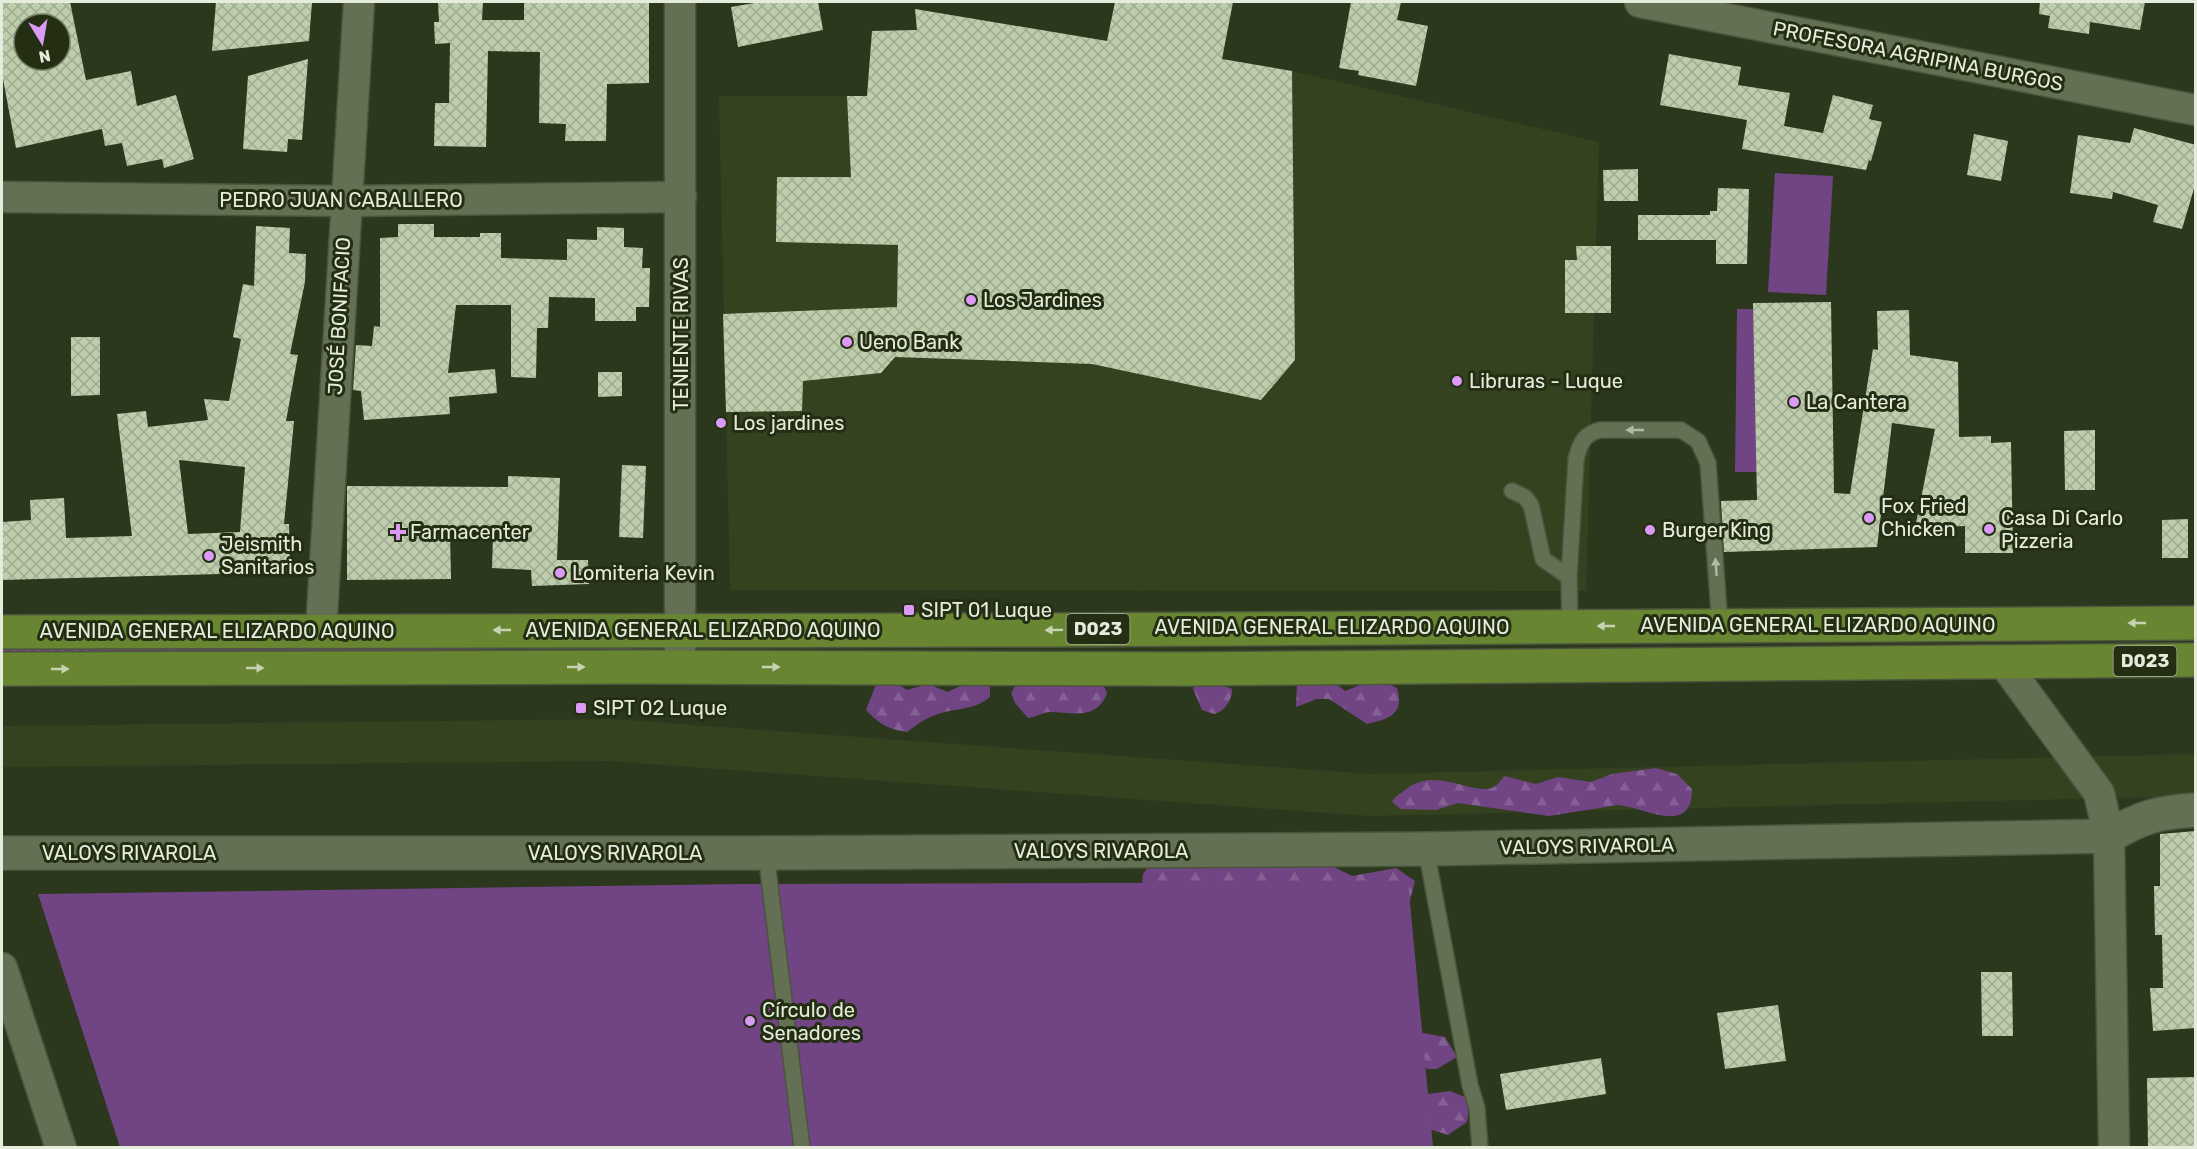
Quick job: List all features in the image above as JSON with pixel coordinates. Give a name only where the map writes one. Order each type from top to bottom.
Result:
[{"type":"main road","name":"AVENIDA GENERAL ELIZARDO AQUINO","points":[[2,632],[2196,623]]},
{"type":"main road","name":"AVENIDA GENERAL ELIZARDO AQUINO","points":[[2,669],[680,667],[1186,669],[2196,660]]},
{"type":"street","name":"JOSÉ BONIFACIO","points":[[321,630],[359,2]]},
{"type":"street","name":"TENIENTE RIVAS","points":[[680,2],[680,667]]},
{"type":"street","name":"PROFESORA AGRIPINA BURGOS","points":[[1646,2],[2196,110]]},
{"type":"street","name":"PEDRO JUAN CABALLERO","points":[[2,197],[346,201],[681,197]]},
{"type":"street","points":[[2003,662],[2099,793],[2109,836],[2114,1148]]},
{"type":"street","name":"VALOYS RIVAROLA","points":[[2,853],[766,853],[1426,849],[2109,836],[2134,822],[2162,812],[2196,810]]},
{"type":"street","points":[[2,968],[61,1148]]},
{"type":"lane","points":[[1570,626],[1569,577],[1576,459],[1581,442],[1590,433],[1600,430],[1681,430],[1698,441],[1708,463],[1720,625]]},
{"type":"lane","points":[[1512,491],[1525,497],[1531,505],[1542,559],[1569,577]]},
{"type":"lane","points":[[1426,849],[1470,1085],[1477,1108],[1480,1148]]},
{"type":"lane","points":[[766,853],[802,1148]]},
{"type":"shaded area","points":[[915,9],[1292,71],[1599,142],[1586,591],[730,590],[719,96],[867,96],[872,31],[917,30]]},
{"type":"shaded area","points":[[611,719],[1369,774],[2195,754],[2196,796],[1370,816],[609,761],[2,767],[2,726]]},
{"type":"green space","points":[[1775,173],[1833,176],[1826,295],[1768,292]]},
{"type":"green space","points":[[1737,309],[1825,310],[1823,472],[1735,472]]},
{"type":"green space","points":[[636,646],[634,649],[2,652],[2,648]]},
{"type":"green space","points":[[877,682],[897,684],[907,690],[928,684],[948,692],[968,684],[984,685],[990,686],[990,697],[974,706],[934,715],[907,732],[884,725],[866,710]]},
{"type":"green space","points":[[1102,682],[1107,693],[1103,702],[1097,708],[1083,713],[1050,712],[1028,718],[1015,703],[1011,693],[1017,683],[1060,685]]},
{"type":"green space","points":[[1365,683],[1386,683],[1397,688],[1399,704],[1393,714],[1367,724],[1329,699],[1317,699],[1296,707],[1297,684],[1336,684],[1345,691]]},
{"type":"green space","points":[[1195,684],[1217,684],[1232,689],[1232,693],[1224,708],[1214,714],[1202,710],[1193,689]]},
{"type":"green space","points":[[1656,768],[1677,774],[1692,789],[1690,804],[1684,812],[1675,816],[1664,816],[1618,805],[1549,816],[1458,803],[1436,810],[1401,809],[1392,802],[1405,790],[1426,781],[1446,781],[1489,789],[1499,783],[1504,776],[1536,784],[1558,777],[1591,782],[1612,774]]},
{"type":"green space","points":[[1157,856],[1245,862],[1268,868],[1332,866],[1352,876],[1396,868],[1415,881],[1409,904],[1141,896],[1143,874]]},
{"type":"green space","name":"Círculo de Senadores","points":[[1408,882],[1433,1147],[120,1147],[38,894],[743,884]]},
{"type":"green space","points":[[1423,1033],[1445,1037],[1457,1057],[1437,1069],[1427,1069],[1412,1051]]},
{"type":"green space","points":[[1450,1091],[1470,1099],[1467,1122],[1448,1135],[1426,1128],[1409,1104],[1428,1094]]},
{"type":"building","points":[[2,2],[70,2],[86,80],[131,71],[137,106],[176,95],[194,159],[164,168],[162,159],[127,166],[122,143],[105,146],[102,129],[16,148],[2,74]]},
{"type":"building","points":[[216,2],[312,2],[309,41],[212,51]]},
{"type":"building","points":[[438,2],[483,2],[482,20],[524,20],[524,2],[649,2],[649,83],[607,84],[606,141],[565,141],[566,124],[539,123],[540,52],[488,51],[486,147],[434,146],[435,103],[449,103],[450,43],[435,44],[434,22],[439,22]]},
{"type":"building","points":[[760,2],[818,2],[823,30],[738,47],[731,7]]},
{"type":"building","points":[[1115,2],[1233,2],[1222,59],[1292,71],[1295,360],[1261,400],[1092,364],[895,357],[881,373],[803,381],[802,411],[726,412],[723,314],[897,307],[898,245],[776,242],[777,177],[851,177],[847,96],[867,96],[872,31],[917,30],[915,9],[1107,41]]},
{"type":"building","points":[[1351,2],[1401,2],[1397,20],[1428,26],[1416,86],[1358,75],[1359,71],[1339,68]]},
{"type":"building","points":[[2040,2],[2145,2],[2140,30],[2090,22],[2089,34],[2048,28],[2050,16],[2039,14]]},
{"type":"building","points":[[1669,54],[1741,67],[1738,85],[1790,93],[1784,126],[1823,133],[1833,95],[1873,105],[1869,119],[1882,122],[1871,161],[1869,160],[1866,170],[1742,149],[1747,120],[1660,105]]},
{"type":"building","points":[[308,59],[302,140],[288,139],[287,152],[243,149],[248,76]]},
{"type":"building","points":[[2134,128],[2196,145],[2196,182],[2182,229],[2153,222],[2158,205],[2113,192],[2112,199],[2070,193],[2078,135],[2130,143]]},
{"type":"building","points":[[1974,134],[2008,141],[2001,181],[1967,175]]},
{"type":"building","points":[[1638,169],[1638,201],[1604,201],[1603,170]]},
{"type":"building","points":[[1718,188],[1749,189],[1747,264],[1716,264],[1716,240],[1638,240],[1638,215],[1710,215],[1710,211],[1717,211]]},
{"type":"building","points":[[398,224],[434,224],[434,237],[480,237],[480,233],[501,233],[501,258],[567,260],[567,239],[597,240],[597,227],[624,228],[624,247],[643,248],[642,268],[650,268],[649,307],[636,307],[636,321],[595,321],[595,298],[549,297],[548,328],[537,328],[536,378],[511,377],[511,305],[456,305],[448,373],[495,369],[497,393],[449,397],[450,414],[364,420],[361,391],[353,390],[356,345],[372,346],[374,326],[380,327],[380,238],[398,237]]},
{"type":"building","points":[[256,226],[290,228],[289,253],[306,254],[305,282],[290,354],[298,355],[286,421],[294,421],[284,524],[289,524],[290,572],[2,580],[2,522],[31,520],[30,500],[64,498],[66,538],[132,536],[117,414],[146,411],[148,427],[208,420],[204,399],[229,401],[241,339],[233,337],[243,284],[254,286]],"holes":[[[179,460],[245,467],[240,532],[188,534]]]},
{"type":"building","points":[[1576,246],[1611,246],[1611,313],[1565,313],[1565,260],[1577,260]]},
{"type":"building","points":[[1831,302],[1834,493],[1850,494],[1873,349],[1878,350],[1877,311],[1909,310],[1910,355],[1958,362],[1959,437],[1991,436],[1991,443],[2011,442],[2013,553],[1965,553],[1965,526],[1915,528],[1935,429],[1892,423],[1877,547],[1724,552],[1721,501],[1757,500],[1753,303]]},
{"type":"building","points":[[71,337],[100,337],[100,395],[71,396]]},
{"type":"building","points":[[598,372],[622,372],[622,396],[598,397]]},
{"type":"building","points":[[2095,430],[2095,490],[2065,490],[2064,431]]},
{"type":"building","points":[[622,465],[646,466],[643,538],[619,537]]},
{"type":"building","points":[[508,476],[560,478],[557,560],[588,560],[589,584],[532,586],[531,570],[492,568],[493,536],[450,534],[451,579],[347,580],[347,486],[508,487]]},
{"type":"building","points":[[2188,519],[2188,558],[2162,558],[2162,520]]},
{"type":"building","points":[[2196,831],[2196,1028],[2153,1031],[2150,988],[2163,988],[2162,935],[2155,935],[2154,886],[2160,886],[2160,834]]},
{"type":"building","points":[[1981,972],[2012,972],[2013,1036],[1982,1036]]},
{"type":"building","points":[[1778,1005],[1786,1061],[1725,1069],[1717,1013]]},
{"type":"building","points":[[1601,1058],[1606,1094],[1506,1110],[1500,1074]]},
{"type":"building","points":[[2196,1077],[2196,1148],[2148,1148],[2147,1078]]},
{"type":"place","name":"Los Jardines","points":[[971,300]]},
{"type":"place","name":"Ueno Bank","points":[[847,342]]},
{"type":"place","name":"Libruras - Luque","points":[[1457,381]]},
{"type":"place","name":"La Cantera","points":[[1794,402]]},
{"type":"place","name":"Los jardines","points":[[721,423]]},
{"type":"place","name":"Fox Fried Chicken","points":[[1869,518]]},
{"type":"place","name":"Casa Di Carlo Pizzeria","points":[[1989,529]]},
{"type":"place","name":"Burger King","points":[[1650,530]]},
{"type":"place","name":"Farmacenter","points":[[398,532]]},
{"type":"place","name":"Jeismith Sanitarios","points":[[209,556]]},
{"type":"place","name":"Lomiteria Kevin","points":[[560,573]]},
{"type":"place","name":"SIPT 01 Luque","points":[[909,610]]},
{"type":"place","name":"SIPT 02 Luque","points":[[581,708]]},
{"type":"place","name":"Círculo de Senadores","points":[[750,1021]]}]
